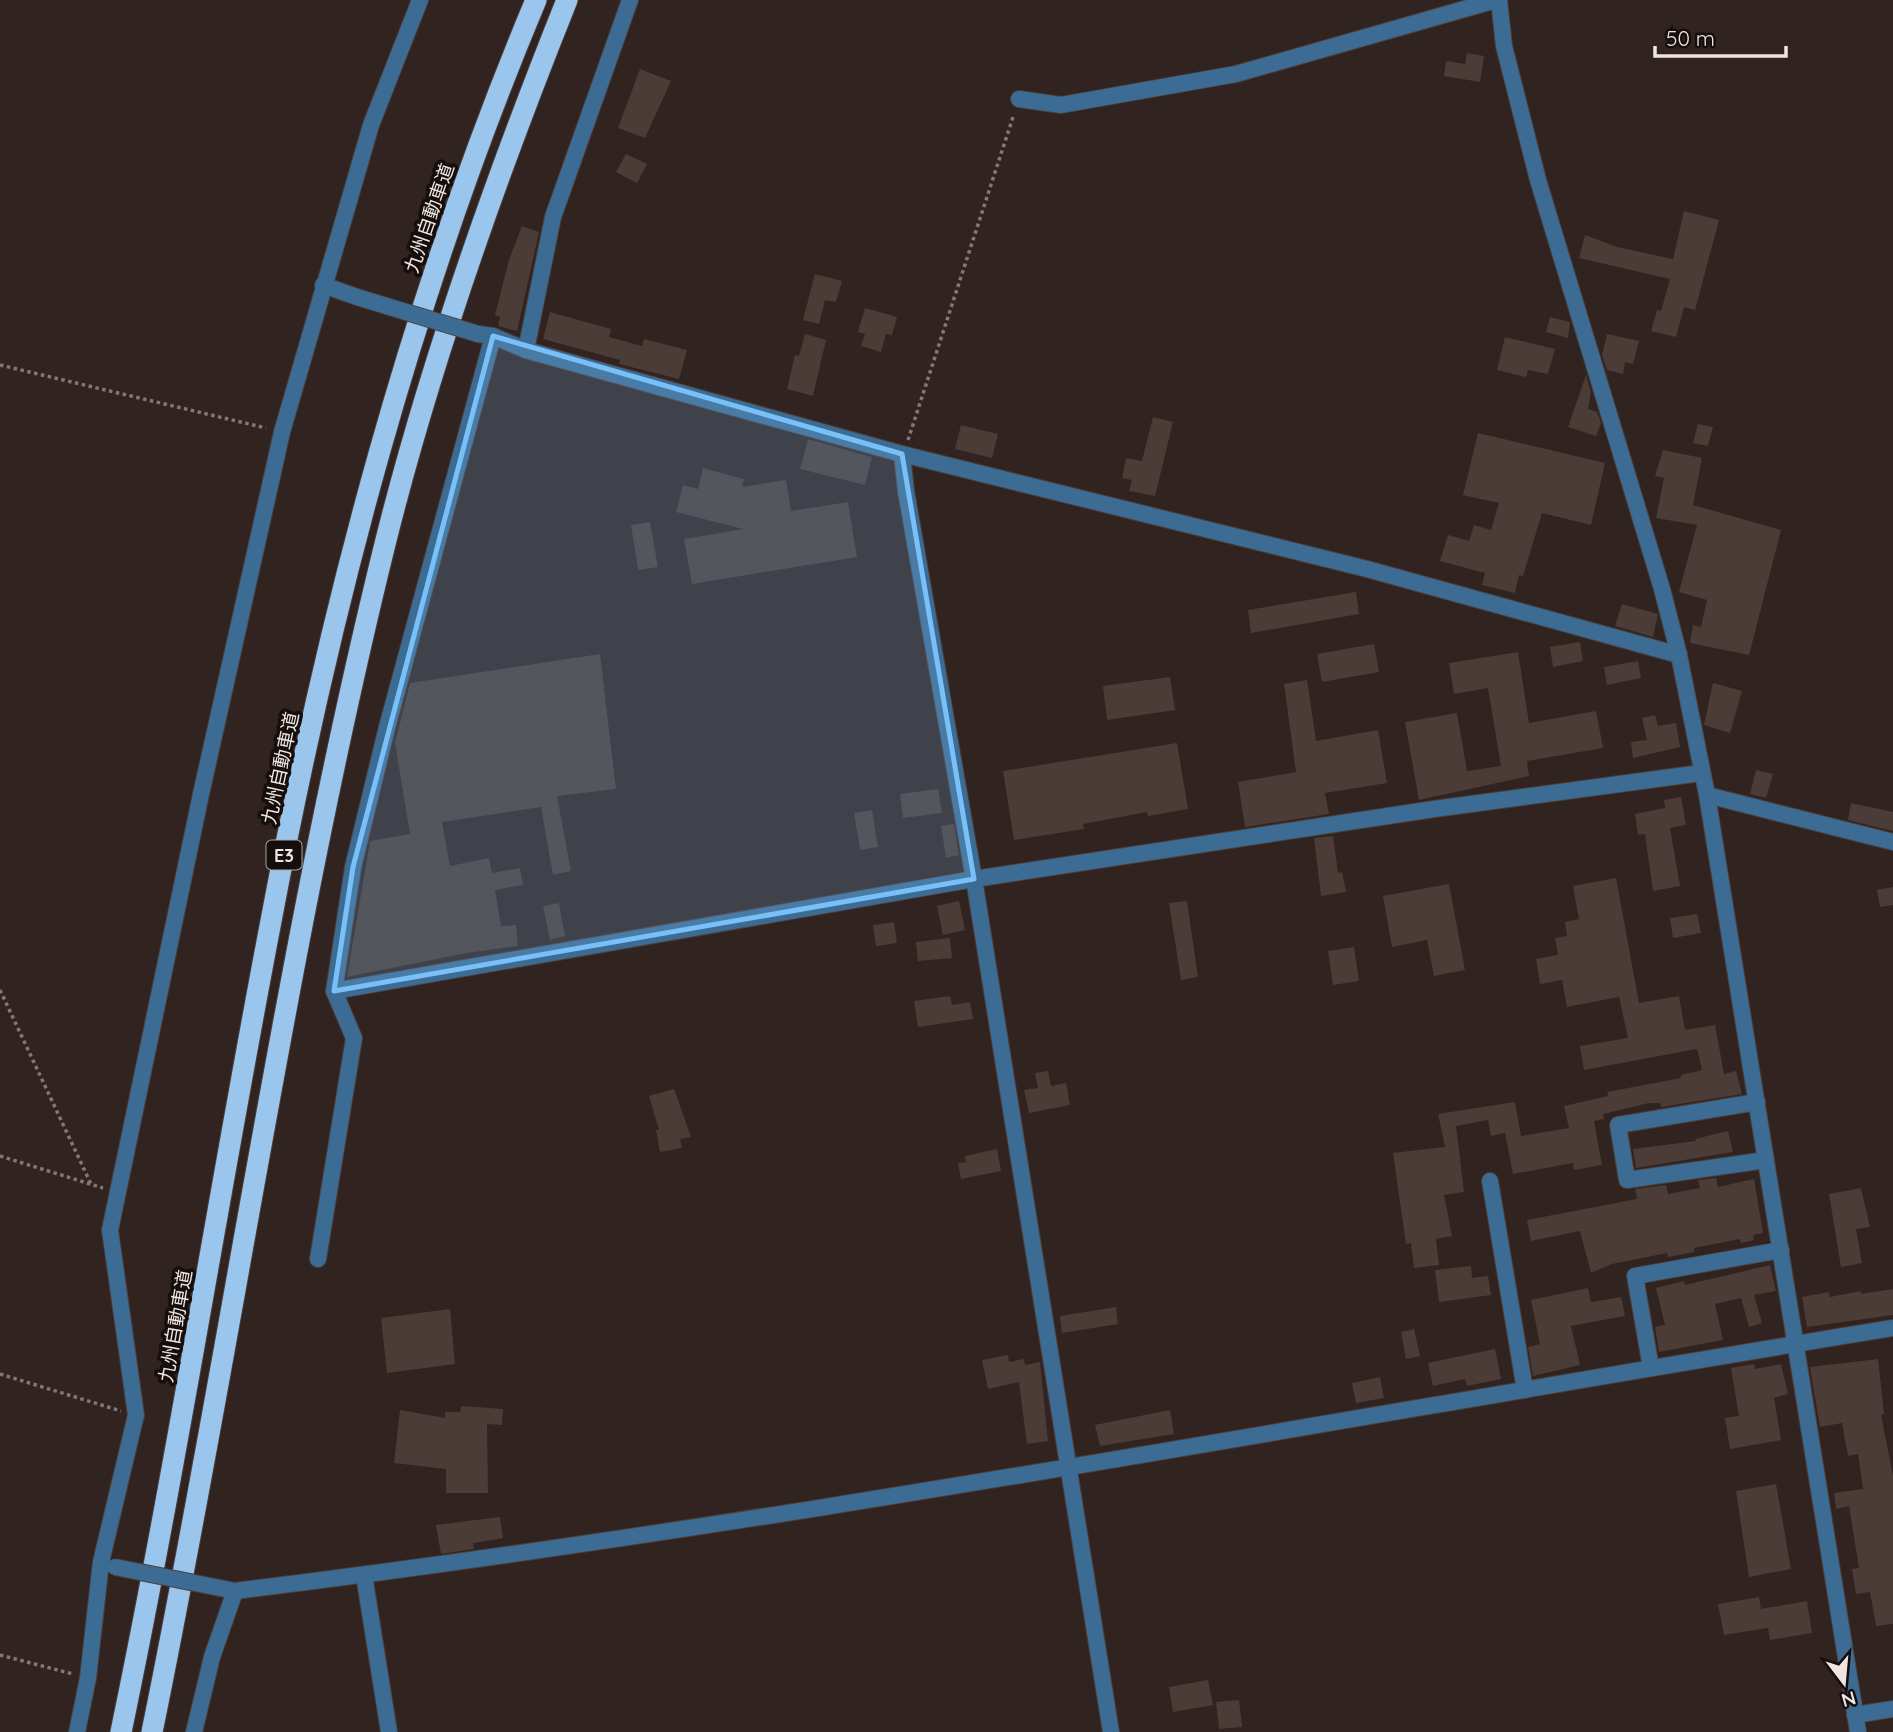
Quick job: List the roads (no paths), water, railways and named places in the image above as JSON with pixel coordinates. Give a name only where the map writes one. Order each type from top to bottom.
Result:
[{"type":"highway","name":"九州自動車道","points":[[121,1732],[153,1579],[271,918],[357,535],[409,348],[453,217],[536,0]]},
{"type":"highway","name":"E3","points":[[152,1732],[187,1559],[286,1012],[337,750],[380,566],[439,354],[497,187],[567,0]]},
{"type":"street","points":[[77,1732],[136,1415],[110,1230],[201,794],[282,432],[371,125],[421,0]]},
{"type":"street","points":[[526,350],[553,217],[630,0]]},
{"type":"street","points":[[1019,99],[1061,105],[1236,74],[1498,0],[1504,46],[1538,180],[1679,655],[1707,795],[1858,1732]]},
{"type":"street","points":[[323,285],[526,350],[902,454],[1367,569],[1679,655]]},
{"type":"street","points":[[318,1259],[354,1038],[334,991],[353,867],[485,335]]},
{"type":"street","points":[[902,454],[906,491],[974,880],[1111,1732]]},
{"type":"street","points":[[334,991],[974,880],[1421,811],[1701,773]]},
{"type":"street","points":[[1707,795],[1893,842]]},
{"type":"street","points":[[1757,1102],[1618,1125],[1627,1180],[1766,1160]]},
{"type":"street","points":[[1490,1181],[1525,1390]]},
{"type":"street","points":[[1651,1368],[1635,1276],[1781,1251]]},
{"type":"street","points":[[108,1565],[228,1590],[364,1575],[1070,1468],[1893,1328]]},
{"type":"street","points":[[364,1575],[389,1732]]},
{"type":"street","points":[[194,1732],[228,1590]]},
{"type":"street","points":[[1855,1715],[1893,1709]]}]
